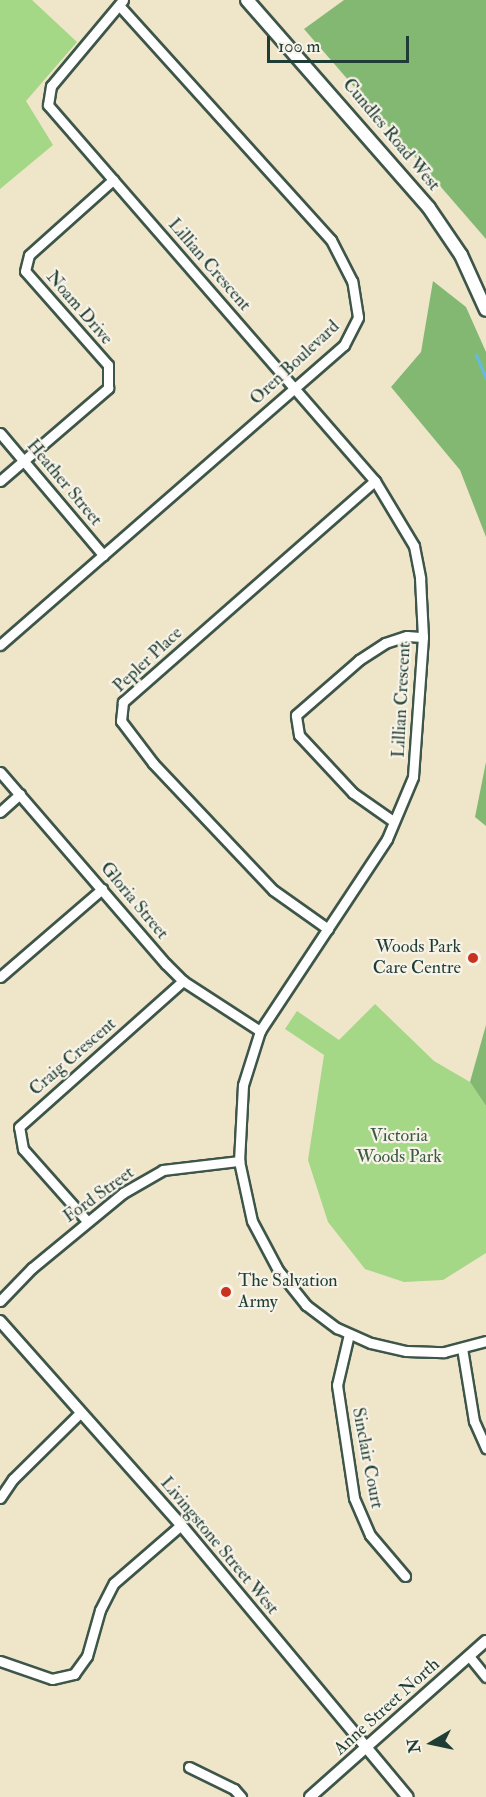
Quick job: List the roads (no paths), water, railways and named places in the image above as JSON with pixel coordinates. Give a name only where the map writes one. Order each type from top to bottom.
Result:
[{"type":"main road","name":"Cundles Road West","points":[[247,0],[429,208],[461,255],[486,309]]},
{"type":"street","name":"Lillian Crescent","points":[[121,2],[51,86],[48,105],[375,481],[414,546],[423,636],[417,757],[413,777],[387,839],[260,1031],[243,1085],[239,1161],[252,1221],[278,1270],[306,1305],[349,1334],[406,1351],[462,1348],[486,1341]]},
{"type":"street","name":"Oren Boulevard","points":[[0,645],[344,345],[356,328],[359,307],[346,266],[331,240],[121,2]]},
{"type":"street","name":"Noam Drive","points":[[0,481],[108,388],[108,365],[25,271],[29,255],[113,180]]},
{"type":"street","name":"Heather Street","points":[[0,433],[103,555]]},
{"type":"street","name":"Pepler Place","points":[[328,929],[273,890],[153,763],[121,721],[123,702],[375,481]]},
{"type":"street","points":[[393,821],[353,793],[298,735],[296,715],[358,660],[385,643],[407,636],[423,636]]},
{"type":"street","name":"Gloria Street","points":[[0,772],[183,981],[260,1031]]},
{"type":"street","points":[[0,812],[20,794]]},
{"type":"street","points":[[0,977],[102,889]]},
{"type":"street","name":"Craig Crescent","points":[[87,1221],[23,1149],[19,1127],[183,981]]},
{"type":"street","name":"Ford Street","points":[[0,1301],[87,1221],[123,1193],[163,1170],[239,1161]]},
{"type":"street","name":"Livingstone Street West","points":[[0,1321],[181,1525],[408,1797]]},
{"type":"street","name":"Sinclair Court","points":[[349,1334],[337,1385],[354,1498],[370,1535],[405,1576]]},
{"type":"street","points":[[462,1348],[474,1421],[486,1448]]},
{"type":"street","points":[[0,1498],[13,1479],[81,1412]]},
{"type":"street","points":[[0,1660],[52,1678],[74,1674],[87,1656],[100,1610],[114,1583],[181,1525]]},
{"type":"street","name":"Anne Street North","points":[[310,1797],[368,1748],[486,1641]]},
{"type":"street","points":[[469,1656],[486,1677]]},
{"type":"street","points":[[189,1767],[234,1789],[241,1797]]},
{"type":"waterway","points":[[476,355],[486,378]]},
{"type":"place","name":"Woods Park Care Centre","points":[[473,958]]},
{"type":"place","name":"The Salvation Army","points":[[226,1292]]},
{"type":"park label","name":"Victoria Woods Park","points":[[399,1147]]}]
